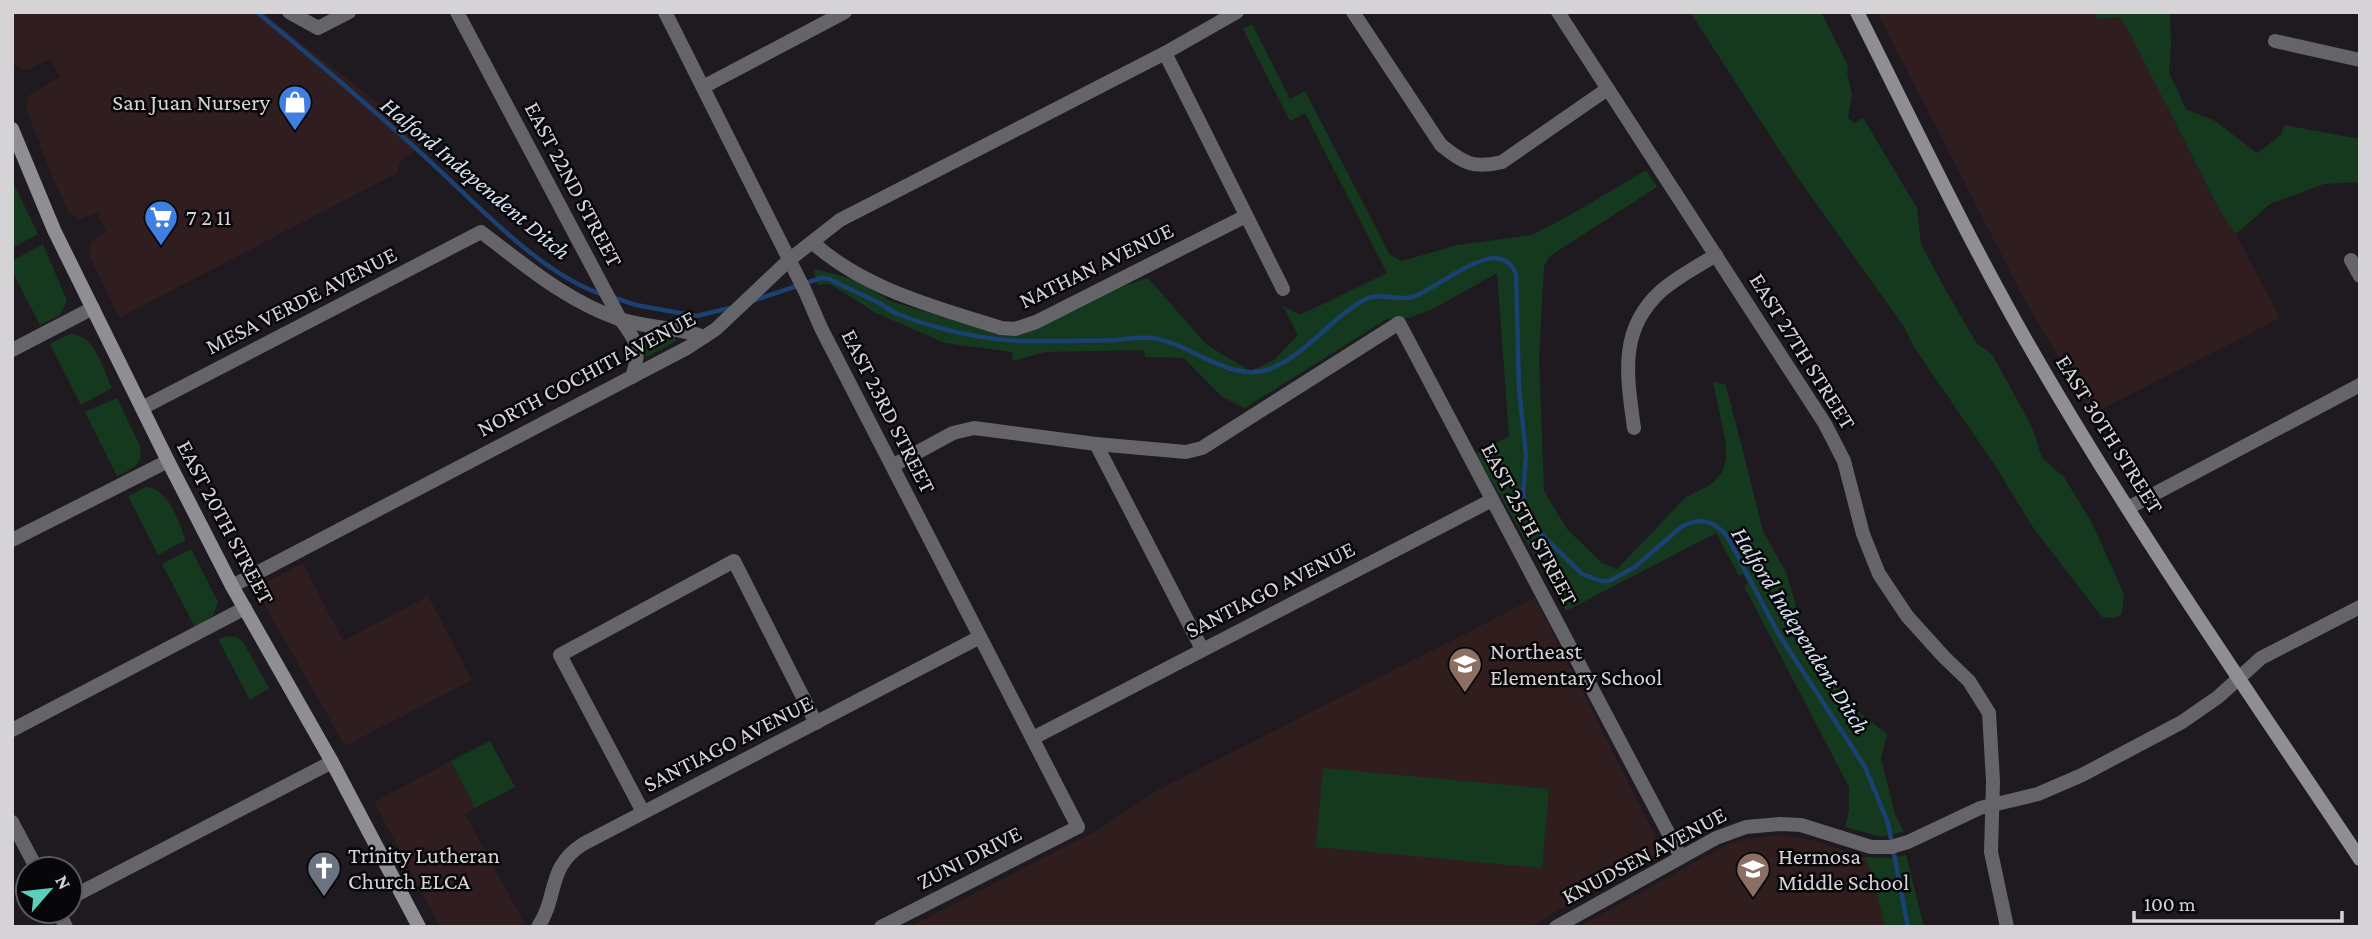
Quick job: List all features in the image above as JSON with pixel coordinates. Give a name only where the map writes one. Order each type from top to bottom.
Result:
[{"type":"main road","name":"EAST 30TH STREET","points":[[1857,12],[2015,322],[2180,591],[2360,859]]},
{"type":"main road","name":"EAST 20TH STREET","points":[[12,129],[15,149],[168,461],[232,586],[332,762],[419,927]]},
{"type":"street","points":[[289,12],[318,28],[349,12]]},
{"type":"street","name":"EAST 22ND STREET","points":[[457,12],[620,319],[634,337],[639,357],[632,377]]},
{"type":"street","name":"EAST 23RD STREET","points":[[665,12],[821,328],[1078,827]]},
{"type":"street","points":[[703,87],[845,12]]},
{"type":"street","name":"NORTH COCHITI AVENUE","points":[[232,586],[704,337],[789,260],[840,220],[1237,12]]},
{"type":"street","points":[[1353,12],[1441,145],[1459,160],[1481,167],[1502,162],[1606,90]]},
{"type":"street","name":"EAST 27TH STREET","points":[[1558,12],[1606,90],[1825,424],[1843,461],[1863,534],[1879,574],[1908,617],[1969,681],[1989,713],[1992,737],[1991,852],[2007,927]]},
{"type":"street","points":[[2275,41],[2360,60]]},
{"type":"street","points":[[1165,52],[1283,289]]},
{"type":"street","name":"NATHAN AVENUE","points":[[812,242],[829,258],[902,297],[1001,328],[1015,329],[1036,322],[1246,216]]},
{"type":"street","name":"MESA VERDE AVENUE","points":[[142,408],[481,232],[562,293],[620,319]]},
{"type":"street","points":[[1634,428],[1629,344],[1640,314],[1662,290],[1716,255]]},
{"type":"street","points":[[2351,260],[2360,276]]},
{"type":"street","points":[[12,349],[93,308]]},
{"type":"street","points":[[620,319],[688,331],[704,337]]},
{"type":"street","name":"EAST 25TH STREET","points":[[1096,444],[1186,452],[1202,448],[1399,323],[1681,857]]},
{"type":"street","points":[[2129,508],[2360,385]]},
{"type":"street","points":[[892,466],[953,433],[974,428],[1096,444],[1202,649]]},
{"type":"street","points":[[12,540],[168,461]]},
{"type":"street","name":"SANTIAGO AVENUE","points":[[1033,738],[1492,500]]},
{"type":"street","points":[[643,812],[560,655],[734,561],[816,723]]},
{"type":"street","name":"KNUDSEN AVENUE","points":[[1556,927],[1681,857],[1730,832],[1746,827],[1801,825],[1871,847],[1891,847],[1917,839],[1963,815],[1992,804],[2038,794],[2082,775],[2182,722],[2218,697],[2261,658],[2360,607]]},
{"type":"street","points":[[12,730],[245,608]]},
{"type":"street","name":"SANTIAGO AVENUE","points":[[538,927],[545,916],[555,877],[565,858],[583,844],[980,637]]},
{"type":"street","points":[[84,891],[332,762]]},
{"type":"street","points":[[12,822],[30,855]]},
{"type":"street","name":"ZUNI DRIVE","points":[[881,927],[1078,827]]},
{"type":"shaded area","points":[[12,12],[262,12],[427,142],[399,162],[397,173],[119,318],[89,255],[91,242],[106,231],[97,213],[81,219],[69,213],[26,108],[28,97],[32,93],[60,77],[50,59],[27,70],[12,65]]},
{"type":"shaded area","points":[[1877,12],[2094,12],[2097,19],[2119,17],[2220,211],[2236,234],[2280,318],[2092,414],[2022,295]]},
{"type":"shaded area","points":[[303,563],[343,641],[428,596],[472,680],[345,746],[262,600],[262,590],[268,581]]},
{"type":"shaded area","name":"Northeast Elementary School","points":[[1535,598],[1663,851],[1529,927],[909,927],[1094,832],[1158,790]]},
{"type":"shaded area","points":[[451,761],[475,808],[465,814],[525,927],[440,927],[374,802]]},
{"type":"shaded area","name":"Hermosa Middle School","points":[[1780,835],[1816,841],[1864,857],[1871,872],[1885,927],[1578,927],[1726,845],[1744,839]]},
{"type":"green space","points":[[1690,12],[1821,12],[1848,66],[1852,95],[1848,118],[1854,123],[1863,118],[1917,208],[1921,244],[1945,289],[1977,344],[1992,354],[2032,427],[2042,458],[2064,477],[2092,523],[2124,594],[2122,614],[2114,618],[2102,617],[2034,529],[1996,467],[1914,347],[1904,327],[1791,168]]},
{"type":"green space","points":[[2094,12],[2170,12],[2169,72],[2186,109],[2215,121],[2257,153],[2281,135],[2284,125],[2360,139],[2360,182],[2324,184],[2270,204],[2236,234],[2220,211],[2126,26],[2119,17],[2097,19]]},
{"type":"green space","points":[[1252,24],[1290,99],[1305,91],[1390,255],[1402,261],[1457,245],[1532,235],[1646,170],[1657,187],[1550,256],[1544,266],[1539,357],[1544,491],[1567,529],[1602,563],[1617,569],[1686,497],[1712,484],[1722,472],[1726,459],[1726,444],[1713,382],[1726,385],[1763,531],[1786,572],[1804,633],[1829,676],[1860,713],[1887,734],[1881,758],[1895,814],[1904,832],[1881,837],[1845,827],[1849,811],[1849,787],[1744,586],[1748,584],[1743,574],[1739,576],[1716,533],[1566,611],[1476,454],[1509,436],[1497,273],[1433,309],[1409,318],[1387,319],[1245,408],[1222,397],[1184,358],[1145,357],[1144,350],[1045,352],[1013,361],[1012,352],[945,343],[876,313],[830,284],[818,285],[814,272],[816,269],[856,280],[890,301],[998,334],[1016,336],[1109,291],[1148,278],[1207,345],[1250,371],[1274,360],[1298,335],[1283,306],[1300,315],[1387,273],[1305,113],[1290,121],[1243,29]]},
{"type":"green space","points":[[12,180],[38,234],[12,248]]},
{"type":"green space","points":[[43,244],[67,301],[60,315],[40,325],[12,271],[12,261]]},
{"type":"green space","points":[[645,332],[675,337],[676,341],[647,357],[642,336]]},
{"type":"green space","points":[[70,334],[79,336],[92,346],[112,388],[81,405],[50,344]]},
{"type":"green space","points":[[117,398],[141,452],[136,465],[117,476],[85,412]]},
{"type":"green space","points":[[146,487],[161,493],[167,499],[186,540],[158,555],[128,496]]},
{"type":"green space","points":[[191,549],[218,602],[213,616],[195,627],[162,564]]},
{"type":"green space","points":[[236,637],[243,642],[269,688],[250,700],[218,639]]},
{"type":"green space","points":[[490,741],[515,787],[475,808],[451,761]]},
{"type":"green space","points":[[1323,768],[1549,789],[1542,868],[1316,847]]},
{"type":"green space","points":[[1906,855],[1924,927],[1885,927],[1871,872],[1864,857],[1892,858]]},
{"type":"waterway","name":"Halford Independent Ditch","points":[[257,12],[320,64],[529,252],[577,284],[601,294]]},
{"type":"waterway","name":"Halford Independent Ditch","points":[[755,300],[821,278],[829,279],[900,315],[964,334],[1029,341],[1151,338],[1180,346],[1223,366],[1252,372],[1281,364],[1366,299],[1377,296],[1412,297],[1483,260],[1496,258],[1508,262],[1516,274],[1519,388],[1526,455],[1523,496],[1528,519],[1582,574],[1601,581],[1609,581],[1635,567],[1688,524],[1700,521],[1711,523],[1727,536],[1778,633],[1865,767],[1888,823],[1908,927]]},
{"type":"waterway","name":"Halford Independent Ditch","points":[[612,297],[636,305],[696,316],[730,308]]},
{"type":"place","name":"San Juan Nursery","points":[[295,132]]},
{"type":"place","name":"7 2 11","points":[[161,247]]},
{"type":"place","name":"Northeast Elementary School","points":[[1465,694]]},
{"type":"place","name":"Trinity Lutheran Church ELCA","points":[[324,898]]},
{"type":"place","name":"Hermosa Middle School","points":[[1753,899]]}]
